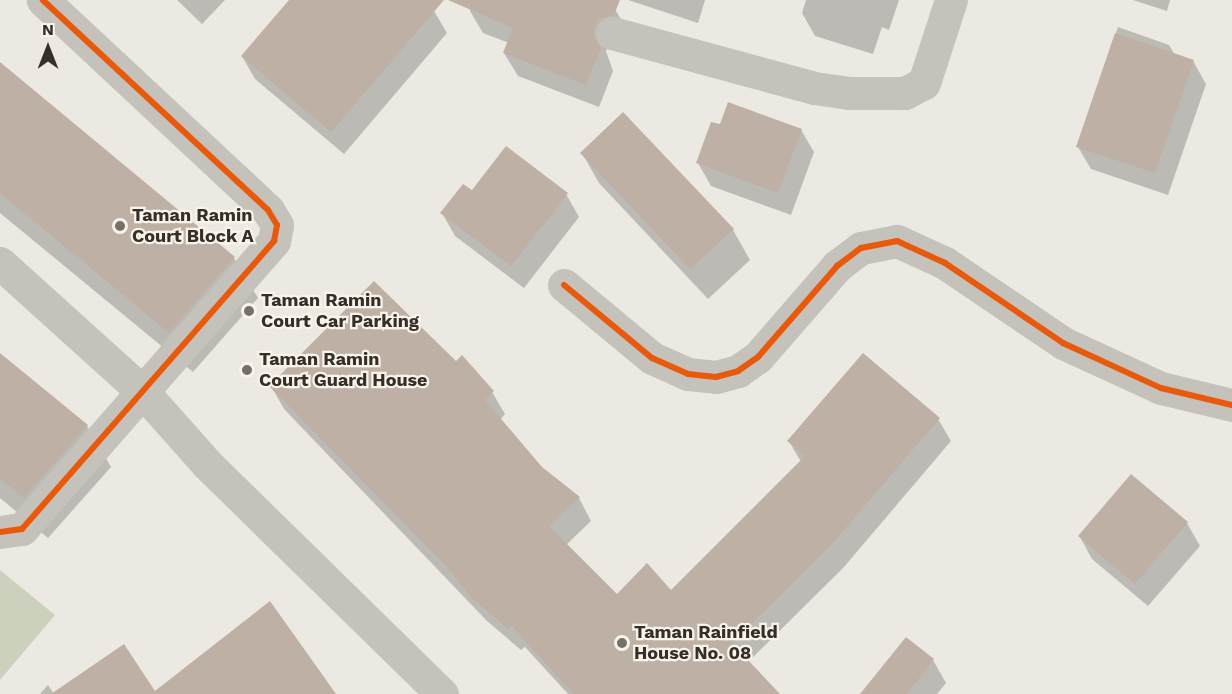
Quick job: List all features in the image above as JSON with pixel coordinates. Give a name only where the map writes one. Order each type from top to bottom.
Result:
[{"type":"street","points":[[0,532],[22,529],[144,393],[274,241],[277,225],[268,210],[43,0]]},
{"type":"street","points":[[612,33],[814,88],[849,93],[905,93],[924,83],[951,0]]},
{"type":"street","points":[[564,285],[652,358],[688,375],[716,377],[738,371],[758,357],[837,266],[861,248],[897,241],[945,263],[1063,342],[1161,388],[1232,405]]},
{"type":"street","points":[[0,263],[144,393],[207,464],[439,693]]},
{"type":"green space","points":[[0,570],[55,615],[0,680]]},
{"type":"building","points":[[289,0],[444,0],[331,132],[241,56]]},
{"type":"building","points":[[448,0],[620,0],[614,15],[599,19],[594,28],[594,38],[601,48],[586,85],[503,53],[513,28]]},
{"type":"building","points":[[1115,33],[1194,60],[1155,173],[1076,147]]},
{"type":"building","name":"Taman Ramin Court Block A","points":[[0,62],[235,257],[169,333],[0,193]]},
{"type":"building","points":[[728,102],[802,129],[778,193],[696,163],[711,122],[720,124]]},
{"type":"building","points":[[623,112],[734,229],[690,269],[580,153]]},
{"type":"building","points":[[506,146],[568,193],[511,266],[440,213],[463,184],[472,190]]},
{"type":"building","points":[[374,281],[456,361],[462,355],[494,391],[485,400],[542,467],[580,497],[549,526],[617,594],[647,563],[671,590],[805,456],[787,441],[863,353],[940,418],[831,545],[732,643],[780,694],[573,694],[511,625],[508,629],[472,598],[446,566],[269,386]]},
{"type":"building","points":[[0,353],[88,425],[24,498],[0,478]]},
{"type":"building","points":[[1131,474],[1188,522],[1135,584],[1078,536]]},
{"type":"building","points":[[270,601],[336,694],[51,694],[124,644],[155,691]]},
{"type":"building","points":[[906,637],[934,659],[907,694],[860,694]]},
{"type":"cycle path","points":[[0,532],[22,529],[274,241],[277,225],[268,210],[43,0]]},
{"type":"cycle path","points":[[564,285],[652,358],[688,374],[716,377],[738,371],[758,357],[837,266],[861,248],[897,241],[945,263],[1063,343],[1161,388],[1232,405]]},
{"type":"place","name":"Taman Ramin Court Block A","points":[[120,226]]},
{"type":"place","name":"Taman Ramin Court Car Parking","points":[[249,311]]},
{"type":"place","name":"Taman Ramin Court Guard House","points":[[247,370]]},
{"type":"place","name":"Taman Rainfield House No. 08","points":[[622,643]]}]
